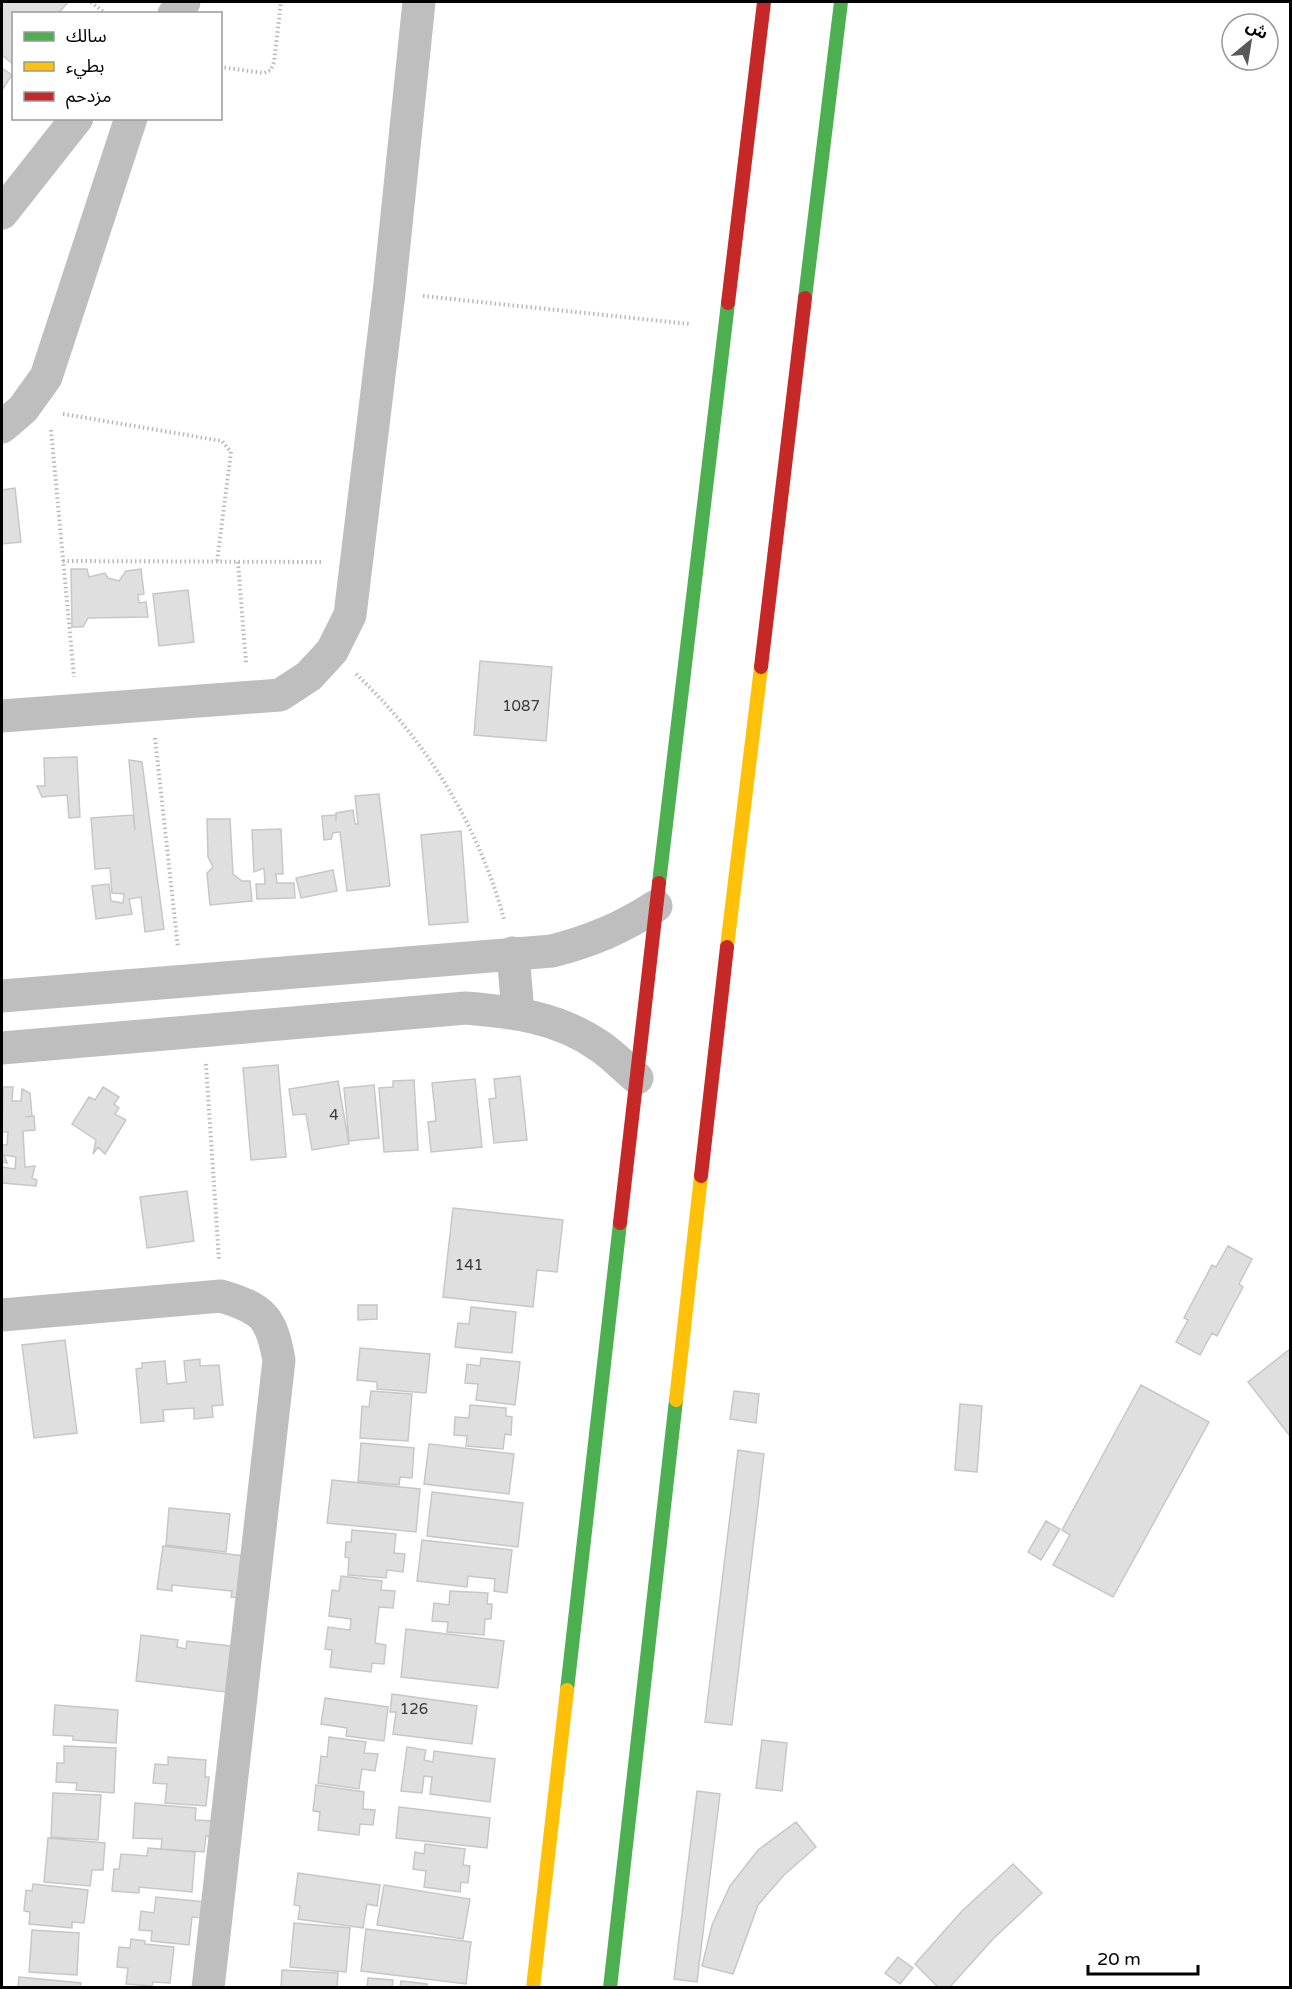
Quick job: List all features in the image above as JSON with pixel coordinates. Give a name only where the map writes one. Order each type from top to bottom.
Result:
[{"type":"street","points":[[2,716],[280,695],[309,676],[332,651],[350,615],[358,562],[419,2]]},
{"type":"street","points":[[532,1988],[656,906],[764,2]]},
{"type":"street","points":[[610,1988],[731,912],[841,2]]},
{"type":"street","points":[[2,213],[75,120]]},
{"type":"street","points":[[2,427],[23,409],[46,377],[129,120]]},
{"type":"street","points":[[2,996],[552,951],[589,942],[624,926],[656,906]]},
{"type":"street","points":[[513,953],[518,1013]]},
{"type":"street","points":[[2,1048],[466,1008],[518,1013],[552,1021],[598,1045],[637,1078]]},
{"type":"street","points":[[2,1315],[221,1296],[251,1305],[273,1328],[279,1359],[208,1988]]},
{"type":"path","points":[[91,2],[104,12]]},
{"type":"path","points":[[222,67],[264,73],[271,70],[274,63],[281,2]]},
{"type":"path","points":[[389,293],[725,328]]},
{"type":"path","points":[[46,377],[76,710]]},
{"type":"path","points":[[50,412],[222,441],[228,446],[231,452],[217,562]]},
{"type":"path","points":[[63,561],[358,562]]},
{"type":"path","points":[[238,562],[249,698]]},
{"type":"path","points":[[332,651],[384,700],[428,757],[466,818],[494,884],[513,953]]},
{"type":"path","points":[[151,705],[182,981]]},
{"type":"path","points":[[203,1031],[221,1296]]},
{"type":"building","points":[[2,2],[68,2],[60,12],[12,12],[12,63],[2,55]]},
{"type":"building","points":[[2,68],[12,75],[2,90]]},
{"type":"building","points":[[15,488],[21,542],[2,544],[2,490]]},
{"type":"building","points":[[71,569],[87,569],[89,577],[105,573],[108,578],[119,581],[126,571],[141,569],[144,594],[138,595],[139,603],[146,602],[148,617],[88,618],[83,627],[72,627]]},
{"type":"building","points":[[188,590],[194,642],[159,646],[153,594]]},
{"type":"building","points":[[480,661],[552,667],[546,741],[474,735]]},
{"type":"building","points":[[77,757],[80,817],[69,818],[67,795],[42,797],[37,786],[45,786],[44,758]]},
{"type":"building","points":[[129,760],[142,762],[164,929],[145,932],[141,897],[129,899],[132,914],[96,919],[92,886],[109,884],[111,901],[123,903],[124,894],[112,893],[110,868],[95,869],[91,818],[133,815],[135,830]]},
{"type":"building","points":[[379,794],[390,886],[347,891],[340,832],[333,833],[331,839],[324,840],[322,816],[336,815],[336,813],[353,810],[355,824],[358,824],[355,796]]},
{"type":"building","points":[[207,819],[230,819],[233,874],[242,881],[250,881],[252,901],[210,905],[207,873],[213,867],[208,857]]},
{"type":"building","points":[[281,829],[283,874],[276,874],[277,883],[294,883],[295,898],[257,899],[256,884],[265,884],[264,868],[254,872],[252,830]]},
{"type":"building","points":[[461,831],[468,922],[429,925],[421,835]]},
{"type":"building","points":[[333,870],[337,891],[301,898],[296,878]]},
{"type":"building","points":[[278,1065],[286,1157],[251,1160],[243,1068]]},
{"type":"building","points":[[520,1076],[527,1140],[494,1143],[489,1099],[496,1098],[494,1079]]},
{"type":"building","points":[[475,1079],[482,1147],[431,1152],[428,1122],[436,1121],[432,1083]]},
{"type":"building","points":[[414,1080],[418,1150],[384,1152],[379,1088],[393,1087],[393,1081]]},
{"type":"building","points":[[338,1081],[349,1144],[312,1150],[306,1114],[293,1115],[289,1089]]},
{"type":"building","points":[[374,1085],[379,1138],[349,1141],[344,1088]]},
{"type":"building","points":[[3,1087],[13,1087],[12,1101],[21,1101],[22,1089],[30,1093],[32,1116],[25,1117],[34,1116],[35,1130],[23,1131],[25,1167],[35,1166],[32,1178],[37,1180],[36,1186],[2,1183],[2,1167],[15,1169],[16,1157],[4,1155],[7,1163],[2,1162],[2,1145],[7,1145],[8,1132],[2,1132]]},
{"type":"building","points":[[103,1087],[119,1097],[114,1104],[119,1108],[115,1114],[126,1120],[105,1154],[98,1147],[93,1154],[96,1140],[72,1124],[89,1097],[95,1100]]},
{"type":"building","points":[[187,1191],[194,1241],[147,1248],[140,1197]]},
{"type":"building","points":[[453,1208],[563,1220],[557,1272],[537,1270],[533,1307],[443,1297]]},
{"type":"building","points":[[1228,1246],[1252,1259],[1239,1284],[1243,1287],[1217,1336],[1212,1333],[1200,1355],[1176,1342],[1188,1320],[1184,1318],[1212,1265],[1216,1267]]},
{"type":"building","points":[[358,1305],[377,1305],[377,1319],[358,1320]]},
{"type":"building","points":[[471,1307],[516,1312],[512,1353],[455,1347],[458,1323],[469,1324]]},
{"type":"building","points":[[65,1340],[77,1433],[34,1438],[22,1345]]},
{"type":"building","points":[[360,1348],[430,1354],[426,1393],[377,1389],[377,1382],[357,1380]]},
{"type":"building","points":[[1290,1349],[1290,1436],[1248,1382]]},
{"type":"building","points":[[481,1358],[520,1362],[515,1405],[476,1400],[478,1384],[465,1383],[467,1364],[480,1366]]},
{"type":"building","points":[[200,1359],[200,1366],[219,1365],[223,1405],[212,1406],[213,1417],[194,1419],[194,1408],[163,1410],[164,1421],[141,1423],[136,1369],[142,1368],[142,1363],[165,1361],[167,1384],[186,1382],[184,1361]]},
{"type":"building","points":[[1141,1385],[1209,1422],[1113,1597],[1053,1565],[1070,1535],[1062,1530]]},
{"type":"building","points":[[371,1391],[412,1394],[408,1441],[360,1438],[362,1406],[369,1407]]},
{"type":"building","points":[[734,1391],[759,1394],[756,1423],[730,1419]]},
{"type":"building","points":[[960,1404],[982,1406],[977,1472],[955,1470]]},
{"type":"building","points":[[470,1405],[506,1408],[506,1416],[512,1417],[511,1435],[505,1434],[503,1449],[466,1446],[467,1436],[454,1435],[455,1417],[469,1418]]},
{"type":"building","points":[[361,1443],[414,1448],[412,1478],[400,1477],[399,1485],[358,1481]]},
{"type":"building","points":[[429,1444],[514,1454],[509,1494],[424,1484]]},
{"type":"building","points":[[738,1450],[764,1454],[732,1725],[705,1722]]},
{"type":"building","points":[[332,1480],[420,1489],[416,1532],[327,1523]]},
{"type":"building","points":[[432,1492],[523,1503],[518,1547],[427,1536]]},
{"type":"building","points":[[169,1508],[230,1514],[226,1552],[166,1545]]},
{"type":"building","points":[[1046,1521],[1060,1529],[1041,1560],[1028,1552]]},
{"type":"building","points":[[352,1530],[396,1534],[394,1553],[405,1554],[403,1572],[387,1570],[386,1578],[348,1575],[349,1558],[345,1557],[346,1542],[351,1542]]},
{"type":"building","points":[[422,1540],[512,1550],[507,1593],[494,1591],[495,1579],[468,1576],[467,1587],[417,1581]]},
{"type":"building","points":[[163,1546],[252,1557],[247,1599],[231,1597],[232,1591],[172,1585],[172,1591],[157,1589]]},
{"type":"building","points":[[341,1576],[382,1581],[381,1590],[395,1591],[393,1608],[379,1607],[375,1643],[386,1645],[384,1664],[372,1663],[371,1672],[330,1667],[332,1650],[325,1649],[328,1627],[350,1630],[351,1619],[329,1616],[332,1590],[339,1591]]},
{"type":"building","points":[[450,1591],[488,1593],[487,1604],[492,1604],[491,1619],[485,1619],[484,1635],[447,1632],[448,1622],[432,1621],[434,1603],[449,1605]]},
{"type":"building","points":[[406,1629],[504,1641],[498,1688],[401,1677]]},
{"type":"building","points":[[141,1635],[178,1640],[177,1647],[186,1649],[187,1641],[231,1646],[226,1692],[136,1681]]},
{"type":"building","points":[[392,1694],[477,1706],[472,1744],[393,1734],[396,1712],[390,1712]]},
{"type":"building","points":[[325,1698],[388,1707],[384,1741],[346,1736],[347,1728],[321,1724]]},
{"type":"building","points":[[55,1705],[118,1710],[116,1743],[73,1740],[73,1736],[53,1735]]},
{"type":"building","points":[[329,1737],[366,1742],[364,1753],[378,1754],[375,1771],[362,1769],[359,1789],[318,1783],[321,1756],[327,1757]]},
{"type":"building","points":[[762,1740],[787,1743],[782,1791],[756,1788]]},
{"type":"building","points":[[64,1746],[116,1748],[114,1793],[76,1790],[77,1783],[56,1782],[57,1763],[64,1763]]},
{"type":"building","points":[[407,1747],[426,1750],[424,1760],[433,1762],[434,1751],[495,1759],[490,1802],[430,1794],[432,1777],[424,1776],[422,1793],[401,1791]]},
{"type":"building","points":[[168,1757],[206,1760],[205,1777],[209,1777],[206,1806],[165,1803],[167,1784],[153,1783],[155,1764],[168,1765]]},
{"type":"building","points":[[316,1785],[364,1792],[363,1809],[375,1810],[373,1825],[360,1824],[359,1835],[318,1830],[320,1812],[313,1811]]},
{"type":"building","points":[[697,1791],[720,1794],[697,1982],[674,1979]]},
{"type":"building","points":[[53,1793],[101,1795],[98,1840],[51,1837]]},
{"type":"building","points":[[135,1803],[196,1808],[195,1820],[215,1821],[214,1837],[206,1836],[204,1852],[161,1849],[162,1839],[133,1838]]},
{"type":"building","points":[[399,1807],[490,1818],[487,1848],[396,1838]]},
{"type":"building","points":[[796,1822],[816,1847],[784,1875],[758,1905],[733,1974],[702,1966],[712,1925],[730,1886],[758,1850]]},
{"type":"building","points":[[48,1838],[105,1843],[103,1870],[92,1870],[90,1886],[44,1882]]},
{"type":"building","points":[[425,1844],[465,1849],[463,1865],[470,1866],[468,1883],[461,1882],[460,1892],[424,1887],[426,1871],[413,1869],[415,1852],[424,1854]]},
{"type":"building","points":[[148,1848],[195,1852],[192,1892],[139,1887],[139,1893],[112,1891],[114,1869],[119,1869],[121,1854],[147,1856]]},
{"type":"building","points":[[1013,1864],[1042,1893],[993,1939],[949,1988],[939,1988],[915,1964],[962,1911]]},
{"type":"building","points":[[298,1873],[380,1885],[377,1906],[367,1904],[363,1928],[298,1919],[300,1906],[294,1905]]},
{"type":"building","points":[[33,1884],[88,1890],[84,1923],[72,1922],[72,1928],[29,1924],[30,1912],[24,1911],[26,1890],[32,1891]]},
{"type":"building","points":[[384,1885],[470,1899],[463,1939],[377,1925]]},
{"type":"building","points":[[156,1897],[205,1902],[204,1918],[192,1917],[189,1945],[151,1941],[152,1931],[139,1930],[141,1911],[154,1913]]},
{"type":"building","points":[[294,1923],[350,1928],[346,1972],[290,1967]]},
{"type":"building","points":[[366,1929],[471,1942],[466,1984],[361,1971]]},
{"type":"building","points":[[32,1930],[79,1933],[77,1975],[29,1972]]},
{"type":"building","points":[[131,1939],[145,1941],[145,1944],[174,1947],[170,1983],[153,1982],[152,1986],[126,1984],[128,1968],[117,1967],[119,1947],[130,1948]]},
{"type":"building","points":[[898,1957],[913,1968],[900,1984],[885,1973]]},
{"type":"building","points":[[282,1970],[338,1973],[337,1988],[281,1988]]},
{"type":"building","points":[[19,1977],[81,1983],[80,1988],[18,1988]]},
{"type":"building","points":[[368,1978],[393,1980],[392,1988],[367,1988]]},
{"type":"building","points":[[401,1981],[427,1984],[427,1988],[400,1988]]},
{"type":"traffic: fast","points":[[805,298],[841,2]]},
{"type":"traffic: fast","points":[[659,883],[728,303]]},
{"type":"traffic: fast","points":[[567,1690],[620,1223]]},
{"type":"traffic: fast","points":[[610,1988],[676,1400]]},
{"type":"traffic: slow","points":[[727,947],[761,667]]},
{"type":"traffic: slow","points":[[676,1400],[701,1176]]},
{"type":"traffic: slow","points":[[533,1988],[567,1690]]},
{"type":"traffic: jam","points":[[728,303],[764,2]]},
{"type":"traffic: jam","points":[[761,667],[805,298]]},
{"type":"traffic: jam","points":[[620,1223],[659,883]]},
{"type":"traffic: jam","points":[[701,1176],[727,947]]}]
